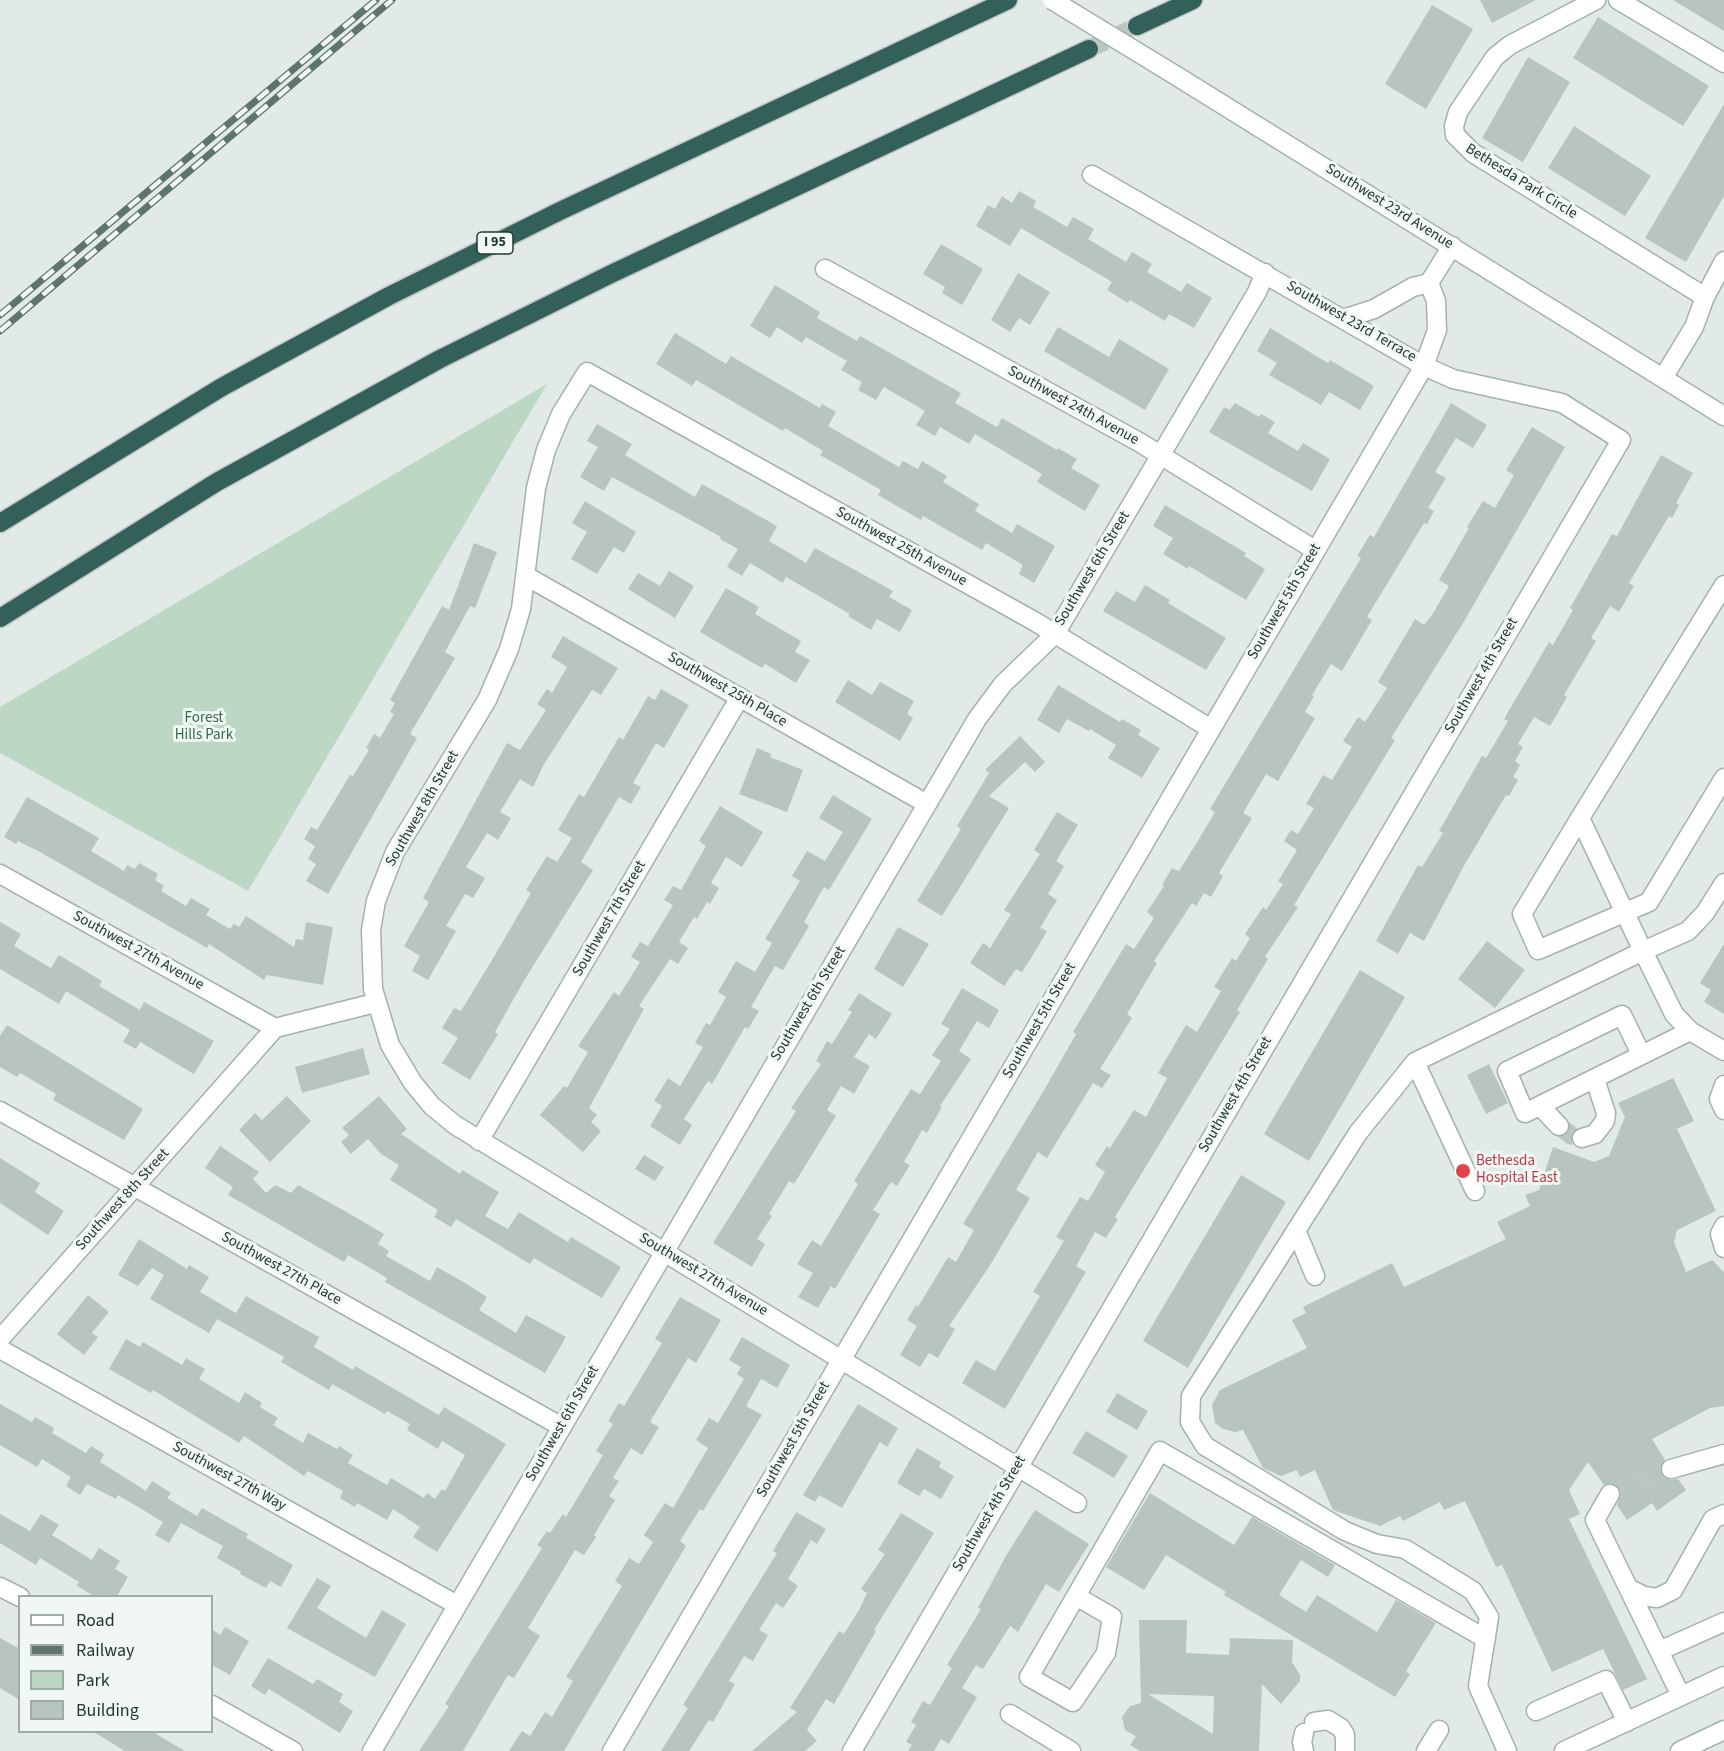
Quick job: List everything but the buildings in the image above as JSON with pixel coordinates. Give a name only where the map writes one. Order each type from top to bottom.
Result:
[{"type":"highway","name":"I 95","points":[[0,523],[222,387],[389,296],[560,211],[1008,0]]},
{"type":"highway","points":[[1137,26],[1193,0]]},
{"type":"highway","points":[[0,618],[226,477],[440,359],[622,269],[1089,49]]},
{"type":"street","name":"Southwest 23rd Avenue","points":[[1052,0],[1724,416]]},
{"type":"street","name":"Bethesda Park Circle","points":[[1596,0],[1510,45],[1495,57],[1458,112],[1454,126],[1455,135],[1473,153],[1705,297]]},
{"type":"street","points":[[1618,0],[1724,63]]},
{"type":"street","name":"Southwest 23rd Terrace","points":[[1092,175],[1424,366],[1453,379],[1562,403],[1621,440]]},
{"type":"street","points":[[1343,319],[1374,309],[1413,287],[1429,283],[1452,246]]},
{"type":"street","points":[[1663,378],[1694,327],[1705,297],[1724,261]]},
{"type":"street","name":"Southwest 24th Avenue","points":[[825,269],[1160,456],[1315,550]]},
{"type":"street","name":"Southwest 6th Street","points":[[372,1751],[977,719],[1003,684],[1055,634],[1257,292],[1265,273]]},
{"type":"street","name":"Southwest 5th Street","points":[[612,1751],[1424,366],[1437,330],[1436,301],[1429,283]]},
{"type":"street","name":"Southwest 8th Street","points":[[375,1003],[370,959],[371,930],[386,872],[499,675],[518,619],[526,576],[532,514],[546,450],[561,414],[587,372]]},
{"type":"street","name":"Southwest 25th Avenue","points":[[587,372],[1055,634],[1210,729]]},
{"type":"street","name":"Southwest 4th Street","points":[[852,1751],[1621,440]]},
{"type":"street","name":"Southwest 25th Place","points":[[526,576],[927,804]]},
{"type":"street","points":[[1724,585],[1522,914],[1538,950],[1649,902],[1724,778]]},
{"type":"street","name":"Southwest 7th Street","points":[[479,1141],[740,697]]},
{"type":"street","points":[[1580,818],[1674,1014],[1690,1030],[1724,1051]]},
{"type":"street","name":"Southwest 27th Avenue","points":[[0,874],[275,1028]]},
{"type":"street","points":[[1507,1751],[1478,1686],[1489,1617],[1473,1591],[1405,1549],[1377,1544],[1345,1531],[1205,1446],[1196,1435],[1189,1409],[1197,1383],[1358,1133],[1415,1062],[1688,931],[1706,913],[1724,883]]},
{"type":"street","points":[[275,1028],[375,1003]]},
{"type":"street","name":"Southwest 27th Avenue","points":[[375,1003],[390,1045],[413,1083],[432,1106],[479,1141],[1077,1503]]},
{"type":"street","points":[[1641,1054],[1622,1015],[1507,1071],[1525,1113],[1690,1030]]},
{"type":"street","name":"Southwest 8th Street","points":[[0,1339],[275,1028]]},
{"type":"street","points":[[1415,1062],[1476,1191]]},
{"type":"street","points":[[1582,1138],[1595,1134],[1605,1121],[1606,1113],[1595,1079]]},
{"type":"street","points":[[1724,1084],[1719,1099],[1724,1110]]},
{"type":"street","points":[[1540,1106],[1559,1126]]},
{"type":"street","name":"Southwest 27th Place","points":[[0,1111],[562,1427]]},
{"type":"street","points":[[1724,1226],[1720,1234],[1724,1248]]},
{"type":"street","points":[[1296,1230],[1315,1276]]},
{"type":"street","name":"Southwest 27th Way","points":[[0,1349],[457,1605]]},
{"type":"street","points":[[1076,1596],[1112,1617],[1106,1653],[1073,1702],[1029,1677],[1160,1451],[1486,1639]]},
{"type":"street","points":[[1671,1468],[1724,1454]]},
{"type":"street","points":[[1610,1494],[1595,1520],[1681,1696]]},
{"type":"street","points":[[1628,1588],[1644,1596],[1657,1599],[1673,1590],[1713,1519],[1724,1514]]},
{"type":"street","points":[[0,1587],[18,1597]]},
{"type":"street","points":[[1659,1651],[1724,1622]]},
{"type":"street","points":[[1564,1751],[1724,1676]]},
{"type":"street","points":[[1536,1711],[1606,1680],[1626,1722]]},
{"type":"street","points":[[213,1706],[293,1751]]},
{"type":"street","points":[[1010,1714],[1071,1751]]},
{"type":"street","points":[[1307,1735],[1328,1720],[1341,1728],[1347,1742],[1345,1751]]},
{"type":"street","points":[[1426,1751],[1439,1730]]},
{"type":"street","points":[[1680,1751],[1724,1730]]},
{"type":"green space","name":"Forest Hills Park","points":[[547,384],[248,891],[0,753],[0,707]]},
{"type":"tunnel","points":[[1089,49],[1137,26]]},
{"type":"tunnel","points":[[1559,1126],[1572,1136],[1582,1138]]},
{"type":"tunnel","points":[[1610,1494],[1671,1469]]},
{"type":"railway","points":[[0,315],[376,0]]},
{"type":"railway","points":[[0,331],[392,0]]},
{"type":"place","name":"Bethesda Hospital East","points":[[1463,1171]]}]
